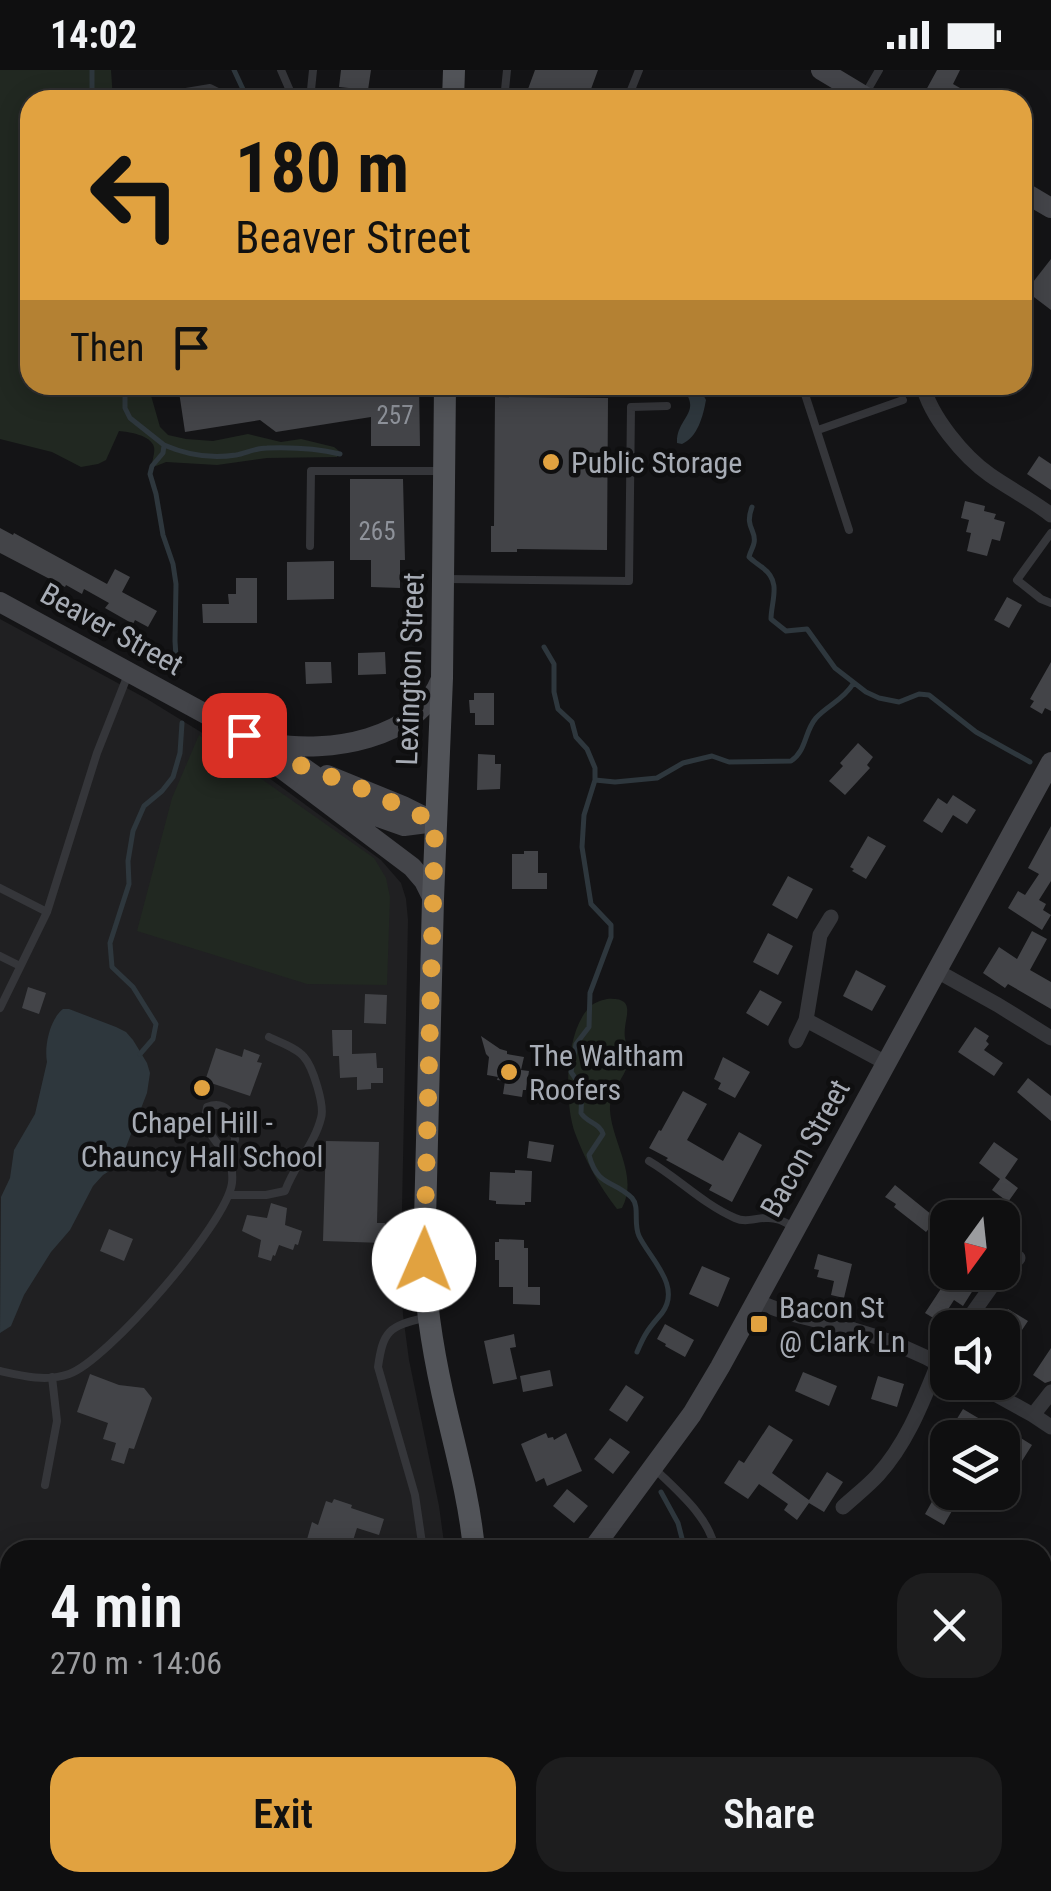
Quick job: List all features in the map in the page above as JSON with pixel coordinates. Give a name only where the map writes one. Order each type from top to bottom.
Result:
[{"type":"main road","points":[[821,70],[854,90]]},
{"type":"main road","name":"Lexington Street","points":[[446,395],[442,678],[432,899],[424,1260],[428,1318],[473,1540]]},
{"type":"main road","name":"Beaver Street","points":[[0,602],[302,766],[382,820],[404,826],[435,822]]},
{"type":"main road","points":[[244,735],[307,748],[355,741],[412,718],[433,697],[442,678]]},
{"type":"main road","points":[[216,720],[412,867],[432,899]]},
{"type":"main road","name":"Bacon Street","points":[[600,1540],[692,1414],[1051,762]]},
{"type":"street","points":[[926,395],[938,419],[975,462],[1051,515]]},
{"type":"street","points":[[796,1041],[806,1020],[820,934],[831,917]]},
{"type":"street","points":[[937,970],[1051,1038]]},
{"type":"street","points":[[806,1020],[886,1063]]},
{"type":"street","points":[[757,1301],[930,1356]]},
{"type":"street","points":[[843,1507],[892,1459],[930,1387]]},
{"type":"street","points":[[1033,1415],[1051,1392]]},
{"type":"street","points":[[1006,1400],[1051,1428]]},
{"type":"lane","points":[[806,395],[850,530]]},
{"type":"lane","points":[[818,430],[902,400]]},
{"type":"lane","points":[[443,580],[629,581],[630,407],[668,406]]},
{"type":"lane","points":[[310,546],[311,471],[444,470]]},
{"type":"lane","points":[[1051,533],[1017,580],[1051,604]]},
{"type":"lane","points":[[0,1008],[47,912],[96,753],[129,672]]},
{"type":"lane","points":[[0,888],[47,912]]},
{"type":"lane","points":[[0,956],[20,966]]},
{"type":"lane","points":[[229,1194],[285,1191],[323,1114],[304,1056],[269,1037]]},
{"type":"lane","points":[[0,1371],[28,1377],[70,1374],[130,1324],[170,1281],[217,1218],[229,1194],[232,1167],[207,1129],[205,1118],[207,1107],[214,1104],[223,1105],[234,1118],[235,1140],[228,1156]]},
{"type":"lane","points":[[649,1161],[734,1218],[773,1218],[796,1228]]},
{"type":"lane","points":[[421,1540],[415,1495],[378,1366],[388,1333],[400,1323],[428,1318]]},
{"type":"lane","points":[[46,1485],[57,1421],[52,1377]]},
{"type":"lane","points":[[654,1468],[689,1504],[714,1540]]},
{"type":"shaded area","points":[[0,70],[111,70],[112,90],[20,90],[20,395],[151,395],[160,427],[168,435],[213,441],[248,434],[281,442],[301,439],[339,451],[337,457],[267,458],[217,465],[166,462],[156,466],[152,463],[154,447],[149,440],[119,431],[106,460],[81,467],[52,452],[0,439]]},
{"type":"shaded area","points":[[687,395],[703,395],[706,400],[696,431],[688,441],[677,443],[690,409]]},
{"type":"shaded area","name":"Chapel Hill - Chauncy Hall School","points":[[0,619],[147,699],[235,753],[381,860],[401,883],[408,920],[403,1315],[444,1540],[0,1540]]},
{"type":"shaded area","points":[[199,735],[374,858],[386,878],[390,897],[387,985],[307,984],[137,931],[172,798]]},
{"type":"shaded area","points":[[617,999],[626,1005],[625,1038],[629,1053],[610,1103],[628,1184],[622,1208],[617,1209],[579,1143],[571,1120],[568,1087],[571,1052],[580,1021],[591,1006]]},
{"type":"shaded area","points":[[63,1009],[126,1032],[147,1063],[147,1093],[119,1165],[93,1186],[70,1230],[24,1295],[11,1326],[0,1333],[1,1197],[10,1178],[14,1150],[35,1114],[49,1033]]},
{"type":"building","points":[[341,70],[371,70],[368,90],[339,87]]},
{"type":"building","points":[[535,70],[598,70],[591,90],[528,90]]},
{"type":"building","points":[[937,70],[960,70],[953,84],[964,90],[926,90]]},
{"type":"building","points":[[1051,259],[1051,310],[1032,296],[1032,283]]},
{"type":"building","points":[[179,395],[419,395],[420,446],[371,446],[371,417],[276,432],[260,420],[185,432]]},
{"type":"building","name":"Public Storage","points":[[495,397],[608,398],[607,550],[491,552]]},
{"type":"building","points":[[1039,456],[1051,464],[1051,490],[1027,474]]},
{"type":"building","points":[[350,479],[403,479],[405,560],[400,560],[400,588],[371,587],[371,560],[350,560]]},
{"type":"building","points":[[965,501],[985,506],[984,511],[996,514],[994,519],[1005,522],[1000,541],[992,539],[987,556],[967,551],[971,533],[966,532],[969,520],[961,518]]},
{"type":"building","points":[[0,528],[107,584],[115,569],[130,577],[122,592],[157,611],[148,627],[135,620],[133,624],[105,608],[109,603],[84,589],[82,594],[65,587],[0,553]]},
{"type":"building","points":[[334,561],[334,599],[287,600],[287,562]]},
{"type":"building","points":[[236,578],[257,578],[257,623],[203,623],[202,604],[229,604],[228,594],[236,594]]},
{"type":"building","points":[[1007,597],[1022,605],[1009,628],[994,620]]},
{"type":"building","points":[[385,652],[386,674],[358,675],[358,653]]},
{"type":"building","points":[[305,662],[331,662],[332,683],[306,684]]},
{"type":"building","points":[[1051,662],[1051,711],[1045,708],[1042,714],[1030,707],[1034,701],[1030,699]]},
{"type":"building","points":[[474,693],[494,693],[494,725],[475,725],[469,700],[474,700]]},
{"type":"building","points":[[858,743],[873,757],[867,765],[870,768],[845,795],[829,781]]},
{"type":"building","points":[[478,754],[495,755],[495,764],[501,764],[500,789],[477,790]]},
{"type":"building","points":[[953,795],[976,810],[967,824],[953,815],[942,833],[923,821],[938,798],[947,804]]},
{"type":"building","points":[[1051,826],[1051,881],[1039,900],[1046,904],[1043,910],[1051,915],[1042,930],[1008,908],[1018,891],[1025,895],[1039,874],[1028,868]]},
{"type":"building","points":[[868,836],[886,846],[866,879],[850,867]]},
{"type":"building","points":[[538,851],[538,873],[547,873],[547,889],[512,889],[512,854]]},
{"type":"building","points":[[788,876],[813,889],[797,919],[772,905]]},
{"type":"building","points":[[1032,931],[1047,939],[1030,970],[1051,982],[1051,1009],[983,973],[999,947],[1017,959]]},
{"type":"building","points":[[768,933],[793,946],[778,975],[753,962]]},
{"type":"building","points":[[856,970],[886,986],[872,1011],[843,996]]},
{"type":"building","points":[[28,987],[46,993],[39,1014],[22,1008]]},
{"type":"building","points":[[760,990],[782,1002],[768,1026],[746,1013]]},
{"type":"building","points":[[365,994],[387,995],[386,1024],[364,1023]]},
{"type":"building","points":[[975,1027],[989,1036],[984,1050],[1003,1063],[994,1076],[958,1052]]},
{"type":"building","points":[[332,1030],[352,1030],[352,1054],[376,1053],[377,1068],[383,1068],[383,1083],[371,1083],[371,1089],[357,1090],[357,1077],[340,1078],[339,1056],[333,1056]]},
{"type":"building","points":[[481,1036],[507,1054],[524,1057],[521,1070],[529,1071],[522,1097],[503,1094],[505,1081],[487,1075],[489,1057]]},
{"type":"building","points":[[216,1048],[242,1057],[244,1049],[260,1055],[257,1062],[262,1063],[250,1096],[205,1081]]},
{"type":"building","points":[[723,1057],[750,1072],[735,1098],[718,1089],[721,1083],[714,1079]]},
{"type":"building","points":[[1028,1078],[1051,1096],[1051,1121],[1017,1092]]},
{"type":"building","points":[[683,1091],[707,1104],[687,1140],[723,1161],[739,1132],[762,1145],[732,1202],[709,1190],[712,1185],[649,1148]]},
{"type":"building","points":[[326,1141],[379,1142],[377,1223],[385,1223],[384,1243],[323,1241]]},
{"type":"building","points":[[529,1141],[554,1145],[551,1162],[527,1158]]},
{"type":"building","points":[[994,1142],[1018,1159],[1005,1178],[1018,1188],[1009,1200],[992,1190],[1000,1179],[979,1163]]},
{"type":"building","points":[[532,1171],[531,1202],[496,1204],[489,1200],[490,1172]]},
{"type":"building","points":[[895,1185],[930,1213],[930,1227],[926,1232],[885,1197]]},
{"type":"building","points":[[271,1203],[287,1208],[285,1225],[302,1231],[293,1250],[279,1245],[271,1261],[258,1257],[261,1240],[242,1231],[247,1215],[267,1218]]},
{"type":"building","points":[[109,1229],[133,1239],[124,1261],[100,1251]]},
{"type":"building","points":[[524,1240],[524,1248],[528,1248],[528,1287],[540,1287],[540,1305],[513,1304],[513,1287],[499,1287],[495,1242]]},
{"type":"building","points":[[818,1254],[852,1264],[844,1298],[831,1295],[834,1281],[817,1277],[819,1270],[814,1269]]},
{"type":"building","points":[[702,1266],[730,1278],[718,1307],[689,1294]]},
{"type":"building","points":[[940,1290],[973,1290],[963,1306],[954,1300],[948,1310],[930,1310],[930,1316],[925,1313]]},
{"type":"building","points":[[1020,1316],[1028,1321],[1020,1333]]},
{"type":"building","points":[[665,1324],[694,1340],[685,1357],[657,1339]]},
{"type":"building","points":[[514,1334],[516,1347],[510,1348],[517,1379],[493,1384],[484,1341]]},
{"type":"building","points":[[1051,1348],[1051,1381],[1045,1383],[1033,1375]]},
{"type":"building","points":[[550,1370],[553,1386],[523,1392],[520,1376]]},
{"type":"building","points":[[803,1372],[837,1386],[829,1406],[795,1391]]},
{"type":"building","points":[[90,1374],[119,1385],[144,1388],[152,1398],[134,1449],[129,1448],[124,1464],[111,1460],[116,1443],[103,1439],[108,1423],[77,1412]]},
{"type":"building","points":[[878,1376],[904,1384],[897,1407],[871,1399]]},
{"type":"building","points":[[626,1385],[644,1397],[627,1422],[609,1410]]},
{"type":"building","points":[[963,1409],[982,1420],[956,1420]]},
{"type":"building","points":[[769,1425],[793,1440],[772,1473],[809,1500],[827,1472],[843,1482],[824,1512],[809,1503],[797,1520],[784,1510],[788,1504],[759,1484],[748,1499],[724,1483],[739,1460],[744,1463]]},
{"type":"building","points":[[546,1433],[554,1440],[566,1433],[582,1471],[547,1486],[544,1478],[536,1482],[521,1444]]},
{"type":"building","points":[[1020,1437],[1032,1445],[1020,1464]]},
{"type":"building","points":[[610,1438],[630,1452],[613,1474],[594,1459]]},
{"type":"building","points":[[567,1489],[588,1506],[574,1523],[553,1506]]},
{"type":"building","points":[[334,1499],[384,1519],[379,1535],[357,1528],[353,1540],[307,1540],[312,1522],[318,1525],[326,1501],[332,1503]]},
{"type":"building","points":[[930,1505],[930,1510],[952,1510],[944,1525],[925,1514]]},
{"type":"waterway","points":[[92,70],[92,90]]},
{"type":"waterway","points":[[234,70],[243,90]]},
{"type":"waterway","points":[[125,395],[130,418],[164,445],[150,474],[176,584],[177,673]]},
{"type":"waterway","points":[[164,445],[208,456],[277,448],[340,454]]},
{"type":"waterway","points":[[752,507],[749,520],[754,545],[749,557],[772,579],[771,619],[786,631],[807,629],[835,668],[866,692],[899,702],[919,694],[929,695],[976,732],[1030,762]]},
{"type":"waterway","points":[[544,647],[554,664],[558,709],[572,722],[576,737],[587,749],[595,768],[584,815],[582,847],[591,904],[611,925],[611,937],[590,993],[589,1027],[576,1044],[571,1072],[582,1088],[581,1113],[603,1134],[589,1155],[593,1166],[602,1178],[632,1198],[639,1236],[662,1273],[668,1293],[662,1313],[637,1352]]},
{"type":"waterway","points":[[595,780],[657,778],[683,763],[712,756],[729,762],[791,761],[800,752],[816,718],[853,684]]},
{"type":"waterway","points":[[140,1054],[153,1039],[156,1024],[133,987],[112,967],[110,943],[129,884],[133,831],[144,806],[173,777],[182,723]]},
{"type":"waterway","points":[[661,1492],[682,1540]]},
{"type":"place","name":"Public Storage","points":[[551,462]]},
{"type":"place","name":"The Waltham Roofers","points":[[509,1072]]},
{"type":"place","name":"Chapel Hill - Chauncy Hall School","points":[[202,1088]]},
{"type":"place","name":"Bacon St @ Clark Ln","points":[[759,1324]]},
{"type":"route","points":[[244,735],[302,766],[435,822],[424,1260]]}]
